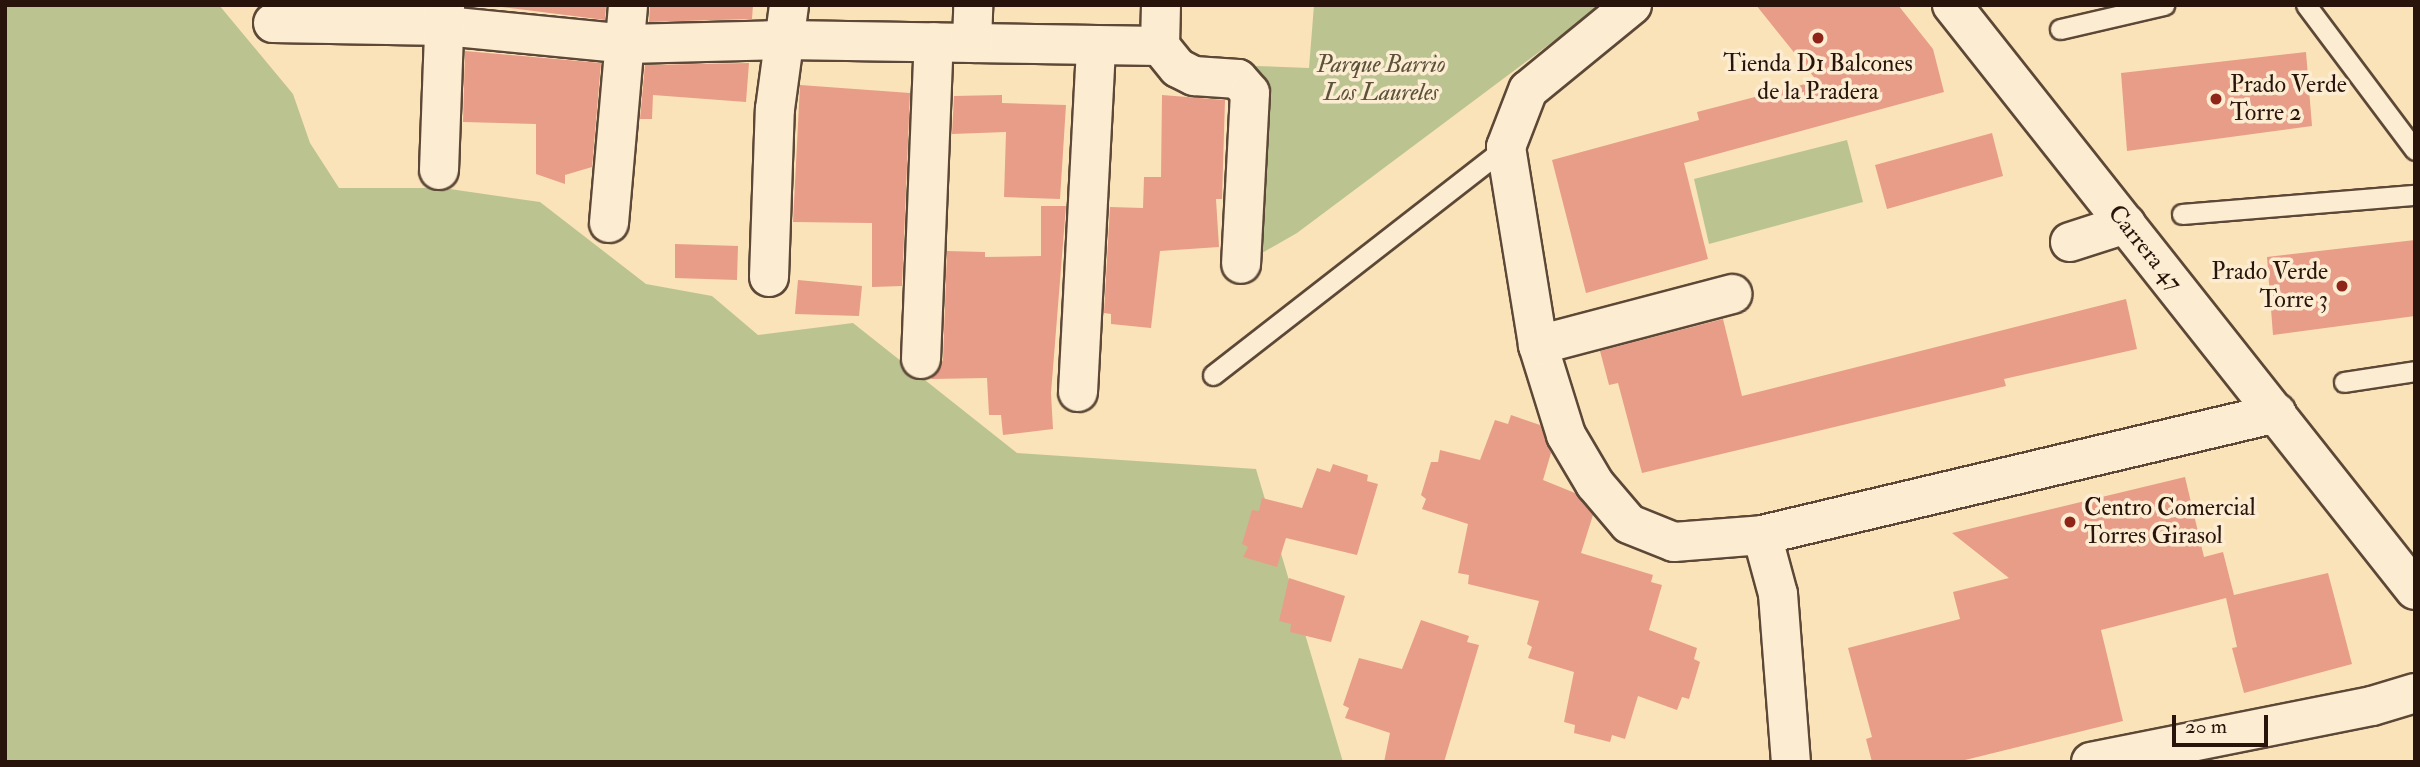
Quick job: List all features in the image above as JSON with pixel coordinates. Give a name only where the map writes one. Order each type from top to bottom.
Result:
[{"type":"street","points":[[609,223],[627,44],[628,5]]},
{"type":"street","points":[[972,43],[973,5]]},
{"type":"street","points":[[1161,5],[1160,46],[1178,68],[1194,76],[1238,79],[1250,93],[1241,264]]},
{"type":"street","points":[[1632,5],[1528,90],[1506,147],[1538,345],[1566,435],[1595,484],[1629,524],[1674,542],[1762,534],[2277,413]]},
{"type":"street","name":"Carrera 47","points":[[1952,5],[2415,590]]},
{"type":"street","points":[[439,170],[445,16]]},
{"type":"street","points":[[274,23],[445,16],[627,44],[787,23],[934,42],[1096,47],[1160,46]]},
{"type":"street","points":[[769,277],[775,109],[787,23]]},
{"type":"street","points":[[921,359],[934,42]]},
{"type":"street","points":[[1078,392],[1096,47]]},
{"type":"street","points":[[2070,242],[2126,224]]},
{"type":"street","points":[[1538,345],[1732,294]]},
{"type":"street","points":[[1762,534],[1778,594],[1791,762]]},
{"type":"street","points":[[2091,762],[2372,706],[2415,693]]},
{"type":"lane","points":[[2060,29],[2164,5]]},
{"type":"lane","points":[[2306,5],[2415,150]]},
{"type":"lane","points":[[1213,375],[1506,147]]},
{"type":"lane","points":[[2182,214],[2415,195]]},
{"type":"lane","points":[[2344,382],[2415,371]]},
{"type":"green space","points":[[5,5],[219,5],[293,94],[310,143],[339,188],[443,188],[540,202],[646,284],[712,296],[758,335],[853,323],[1017,453],[1256,469],[1343,762],[5,762]]},
{"type":"green space","name":"Parque Barrio Los Laureles","points":[[1314,5],[1602,5],[1297,233],[1248,261],[1256,66],[1309,68]]},
{"type":"green space","points":[[1847,140],[1863,202],[1709,244],[1694,179]]},
{"type":"building","points":[[486,5],[606,5],[605,20]]},
{"type":"building","points":[[650,5],[753,5],[752,19],[649,22]]},
{"type":"building","points":[[1756,5],[1898,5],[1933,49],[1944,92],[1684,163],[1708,259],[1586,293],[1552,160],[1699,120],[1697,112],[1817,81]]},
{"type":"building","points":[[465,51],[601,63],[592,167],[565,175],[565,184],[536,174],[536,124],[463,122]]},
{"type":"building","name":"Prado Verde Torre 2","points":[[2306,52],[2312,126],[2127,151],[2121,73]]},
{"type":"building","points":[[749,63],[746,102],[653,95],[652,119],[640,119],[645,65]]},
{"type":"building","points":[[800,85],[910,93],[902,286],[872,287],[872,223],[793,222]]},
{"type":"building","points":[[1002,95],[1002,103],[1066,105],[1060,199],[1004,197],[1006,132],[952,134],[954,96]]},
{"type":"building","points":[[1162,95],[1225,100],[1222,199],[1216,199],[1219,247],[1160,251],[1151,328],[1111,324],[1111,314],[1104,313],[1110,207],[1143,208],[1144,177],[1161,177]]},
{"type":"building","points":[[1992,133],[2003,176],[1887,209],[1875,165]]},
{"type":"building","points":[[1041,206],[1066,206],[1051,393],[1053,429],[1003,435],[1001,415],[989,415],[987,378],[931,379],[943,360],[947,251],[985,252],[985,257],[1041,256]]},
{"type":"building","name":"Prado Verde Torre 3","points":[[2415,240],[2415,316],[2273,335],[2267,257]]},
{"type":"building","points":[[675,244],[738,246],[737,280],[675,278]]},
{"type":"building","points":[[798,280],[862,286],[859,316],[795,314]]},
{"type":"building","points":[[2126,299],[2137,349],[2004,379],[2006,386],[1642,473],[1618,383],[1609,385],[1600,351],[1723,319],[1742,396]]},
{"type":"building","points":[[1511,415],[1540,425],[1551,453],[1543,480],[1575,493],[1593,515],[1581,553],[1653,575],[1651,582],[1662,585],[1649,630],[1697,648],[1694,659],[1700,662],[1689,699],[1682,697],[1677,710],[1638,696],[1625,739],[1612,735],[1610,742],[1574,733],[1575,725],[1564,722],[1574,672],[1528,658],[1532,647],[1527,644],[1539,601],[1468,584],[1469,575],[1458,573],[1468,524],[1422,509],[1426,499],[1421,495],[1431,462],[1438,462],[1440,450],[1480,460],[1495,420],[1508,424]]},
{"type":"building","points":[[1333,464],[1368,475],[1367,481],[1378,484],[1357,555],[1286,538],[1277,567],[1243,557],[1248,547],[1242,544],[1252,510],[1259,511],[1262,498],[1302,508],[1317,468],[1330,472]]},
{"type":"building","points":[[2185,477],[2204,557],[2223,552],[2234,595],[2328,573],[2352,664],[2244,693],[2232,648],[2237,647],[2226,598],[2101,630],[2123,721],[1957,762],[1872,762],[1866,739],[1872,737],[1848,648],[1960,619],[1953,592],[2009,578],[1952,533]]},
{"type":"building","points":[[1289,578],[1345,596],[1331,642],[1290,632],[1291,624],[1279,621]]},
{"type":"building","points":[[1421,620],[1469,636],[1467,642],[1479,645],[1444,762],[1384,762],[1390,733],[1345,718],[1349,708],[1343,705],[1359,658],[1402,669]]},
{"type":"place","name":"Tienda D1 Balcones de la Pradera","points":[[1818,38]]},
{"type":"place","name":"Prado Verde Torre 2","points":[[2216,99]]},
{"type":"place","name":"Prado Verde Torre 3","points":[[2342,286]]},
{"type":"place","name":"Centro Comercial Torres Girasol","points":[[2070,522]]}]
